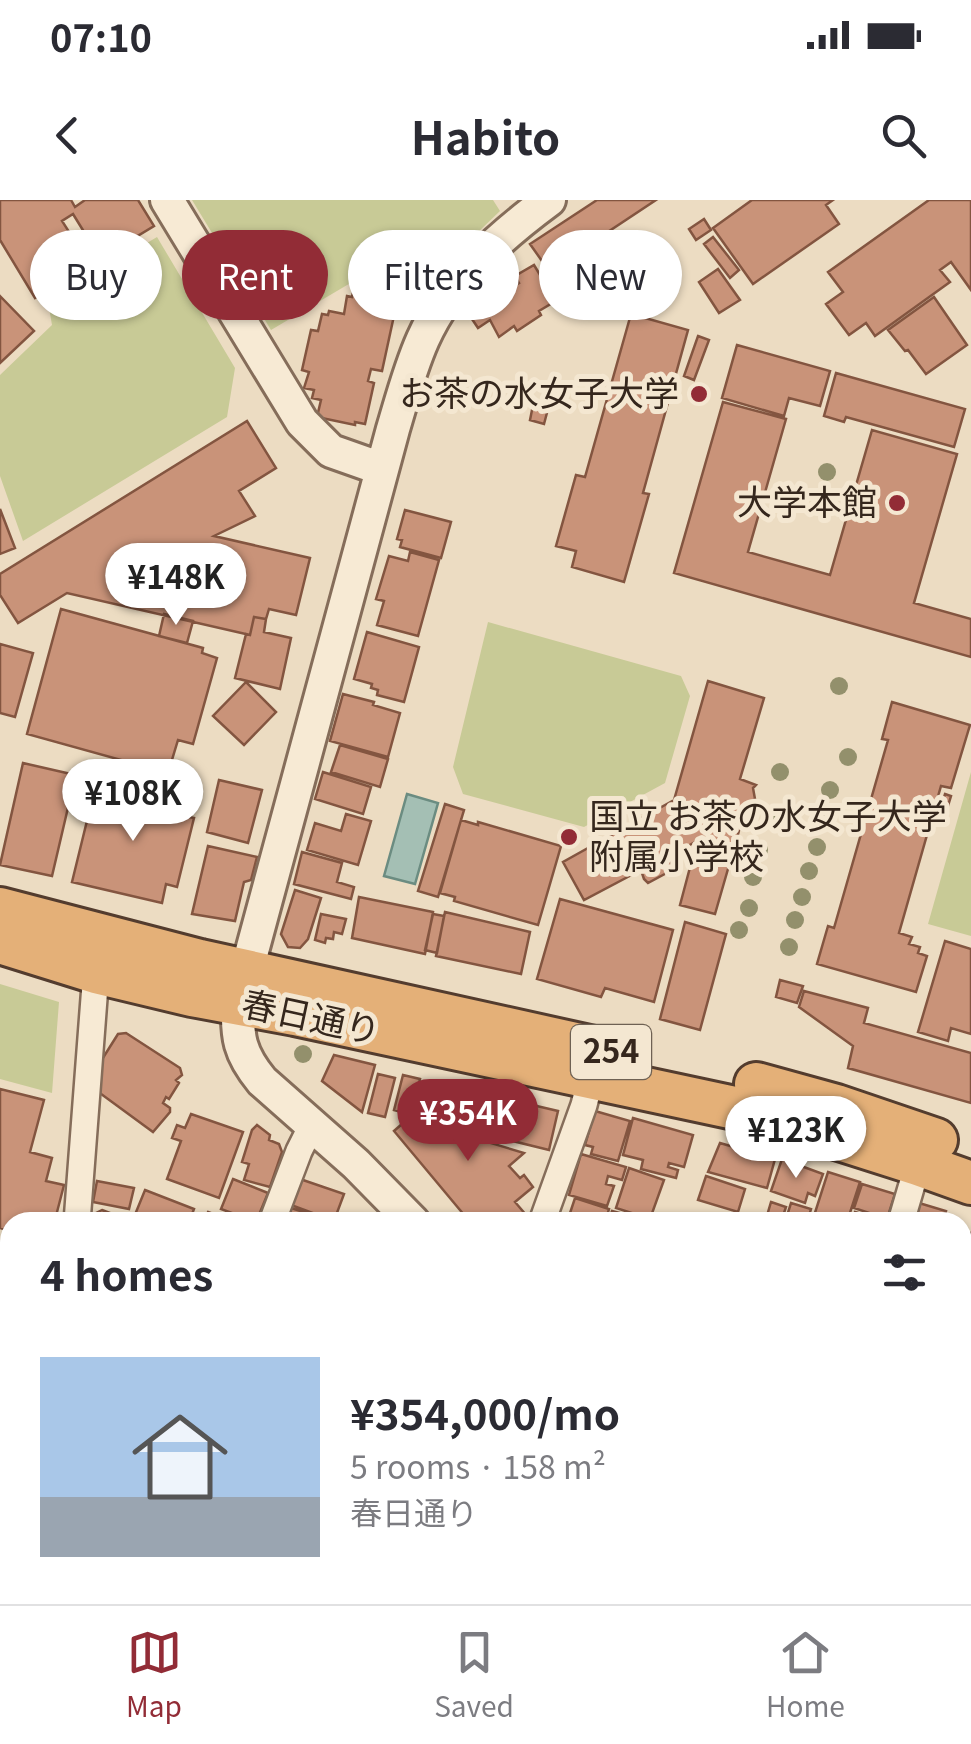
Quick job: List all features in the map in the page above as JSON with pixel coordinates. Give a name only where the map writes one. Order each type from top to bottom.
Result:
[{"type":"highway","name":"春日通り","points":[[0,910],[184,957],[242,986],[592,1078],[758,1113],[971,1184]]},
{"type":"highway","name":"春日通り","points":[[0,942],[96,972],[192,995],[242,986],[750,1082],[836,1106],[971,1153]]},
{"type":"street","points":[[166,200],[302,422],[332,450],[382,469]]},
{"type":"street","points":[[403,1212],[251,1068],[239,1044],[242,986],[416,357],[455,287],[536,204]]},
{"type":"street","points":[[78,1212],[96,972]]},
{"type":"street","points":[[546,1212],[592,1078]]},
{"type":"street","points":[[276,1212],[312,1124]]},
{"type":"street","points":[[904,1212],[918,1164]]},
{"type":"green space","points":[[192,200],[493,200],[500,211],[480,230],[348,230],[348,284],[328,296],[328,230],[210,230]]},
{"type":"green space","points":[[162,245],[182,279],[182,320],[206,320],[235,368],[227,417],[23,541],[0,476],[0,375],[52,325],[51,320],[162,320]]},
{"type":"green space","points":[[265,320],[288,320],[271,330]]},
{"type":"green space","points":[[488,622],[681,676],[690,696],[665,783],[584,827],[463,794],[453,767]]},
{"type":"green space","points":[[971,772],[971,936],[928,924]]},
{"type":"green space","points":[[0,984],[59,1002],[52,1093],[0,1079]]},
{"type":"shaded area","points":[[407,794],[438,803],[415,884],[384,876]]},
{"type":"building","points":[[0,200],[71,200],[75,207],[85,200],[138,200],[154,226],[147,230],[83,230],[73,214],[62,221],[68,230],[30,230],[30,290],[0,240]]},
{"type":"building","points":[[597,200],[656,200],[611,230],[551,230]]},
{"type":"building","points":[[752,200],[833,200],[826,205],[839,224],[753,284],[713,228]]},
{"type":"building","points":[[929,200],[971,200],[971,290],[951,262],[940,270],[950,282],[875,336],[866,323],[849,335],[826,304],[843,292],[828,272]]},
{"type":"building","points":[[704,219],[711,230],[696,240],[689,229]]},
{"type":"building","points":[[713,237],[739,270],[730,278],[704,244]]},
{"type":"building","points":[[539,238],[539,257],[530,244]]},
{"type":"building","points":[[534,265],[539,273],[539,316],[499,337],[490,320],[519,320],[519,274]]},
{"type":"building","points":[[718,269],[740,300],[719,313],[699,282]]},
{"type":"building","points":[[0,296],[34,331],[0,363]]},
{"type":"building","points":[[347,296],[348,320],[393,320],[382,371],[371,369],[368,381],[374,383],[365,424],[317,417],[321,400],[312,398],[314,390],[304,388],[309,372],[302,370],[311,330],[318,331],[321,320],[328,320],[329,311],[344,314]]},
{"type":"building","points":[[934,297],[967,345],[926,374],[888,330]]},
{"type":"building","points":[[473,320],[490,320],[478,328]]},
{"type":"building","points":[[629,320],[652,320],[688,330],[643,493],[649,494],[624,582],[572,567],[576,551],[556,546],[576,475],[585,477]]},
{"type":"building","points":[[698,336],[709,340],[694,380],[684,376]]},
{"type":"building","points":[[737,345],[830,371],[820,406],[789,398],[784,416],[722,398]]},
{"type":"building","points":[[836,373],[965,409],[954,447],[846,417],[844,422],[824,416]]},
{"type":"building","name":"大学本館","points":[[723,402],[786,419],[748,552],[830,575],[872,430],[957,454],[914,603],[971,619],[971,657],[674,573]]},
{"type":"building","points":[[533,405],[548,409],[544,424],[530,420]]},
{"type":"building","points":[[247,421],[276,468],[239,491],[255,516],[214,536],[310,558],[296,615],[269,609],[266,619],[254,617],[250,635],[67,593],[18,623],[0,595],[0,574]]},
{"type":"building","points":[[0,509],[15,548],[0,554]]},
{"type":"building","points":[[405,510],[451,522],[441,558],[400,547],[402,540],[397,539]]},
{"type":"building","points":[[410,552],[439,560],[418,636],[377,625],[384,601],[376,599],[389,556],[408,561]]},
{"type":"building","points":[[61,609],[203,648],[202,653],[217,658],[193,744],[178,740],[168,773],[27,734]]},
{"type":"building","points":[[164,614],[193,621],[187,643],[159,636]]},
{"type":"building","points":[[254,617],[266,619],[264,632],[291,638],[280,689],[235,678]]},
{"type":"building","points":[[367,632],[419,647],[404,702],[377,695],[372,684],[354,679]]},
{"type":"building","points":[[0,644],[33,653],[15,717],[0,713]]},
{"type":"building","points":[[708,681],[764,698],[740,779],[756,785],[755,799],[745,810],[715,914],[680,905],[697,841],[668,857],[674,869],[648,883],[641,870],[584,900],[563,862],[674,800]]},
{"type":"building","points":[[246,682],[276,712],[244,745],[213,716]]},
{"type":"building","points":[[343,694],[400,713],[388,757],[330,741]]},
{"type":"building","points":[[892,702],[970,725],[951,788],[941,786],[899,933],[912,937],[909,944],[920,947],[918,953],[927,956],[916,992],[817,964],[828,926],[834,928],[888,740],[882,739]]},
{"type":"building","points":[[340,745],[388,759],[380,787],[331,772]]},
{"type":"building","points":[[91,762],[149,777],[146,788],[88,772]]},
{"type":"building","points":[[23,763],[71,774],[70,781],[74,782],[52,876],[0,865]]},
{"type":"building","points":[[323,772],[371,787],[363,814],[315,799]]},
{"type":"building","points":[[150,778],[165,782],[162,793],[147,788]]},
{"type":"building","points":[[219,780],[262,790],[248,843],[207,832]]},
{"type":"building","points":[[96,784],[182,804],[179,815],[194,818],[177,887],[166,884],[162,903],[72,882]]},
{"type":"building","points":[[945,794],[951,796],[944,819],[938,817]]},
{"type":"building","points":[[445,804],[464,810],[438,897],[418,891]]},
{"type":"building","points":[[346,814],[371,821],[358,865],[307,850],[315,823],[341,831]]},
{"type":"building","points":[[461,820],[561,846],[538,925],[454,901],[455,897],[440,893]]},
{"type":"building","points":[[208,846],[257,857],[251,880],[244,882],[235,921],[192,914]]},
{"type":"building","points":[[302,852],[342,863],[337,882],[354,887],[351,899],[294,884]]},
{"type":"building","points":[[295,890],[321,898],[308,939],[300,948],[288,947],[281,934]]},
{"type":"building","points":[[359,897],[433,912],[425,954],[352,938]]},
{"type":"building","points":[[560,899],[673,930],[654,1002],[605,988],[601,997],[537,979]]},
{"type":"building","points":[[445,912],[530,932],[521,974],[436,956]]},
{"type":"building","points":[[321,914],[346,919],[342,934],[334,932],[333,939],[326,938],[325,943],[315,940]]},
{"type":"building","points":[[433,914],[444,916],[437,953],[425,950]]},
{"type":"building","points":[[685,922],[726,934],[700,1030],[660,1019]]},
{"type":"building","points":[[945,941],[971,949],[971,1034],[951,1028],[948,1041],[918,1032]]},
{"type":"building","points":[[780,980],[803,986],[797,1003],[776,997]]},
{"type":"building","points":[[804,991],[868,1008],[864,1023],[971,1053],[971,1103],[848,1068],[853,1046],[799,1007]]},
{"type":"building","points":[[126,1033],[180,1068],[182,1075],[163,1103],[170,1112],[153,1132],[97,1091],[101,1061],[118,1034]]},
{"type":"building","points":[[334,1055],[375,1065],[362,1112],[322,1081]]},
{"type":"building","points":[[378,1074],[395,1078],[385,1117],[368,1113]]},
{"type":"building","points":[[403,1075],[420,1079],[411,1117],[394,1110]]},
{"type":"building","points":[[427,1082],[438,1085],[429,1122],[418,1119]]},
{"type":"building","points":[[444,1086],[472,1092],[464,1135],[524,1153],[509,1166],[520,1178],[524,1175],[533,1187],[515,1202],[524,1212],[462,1212],[394,1131],[402,1124],[432,1132]]},
{"type":"building","points":[[0,1089],[44,1100],[30,1152],[52,1158],[46,1181],[64,1185],[57,1212],[0,1212]]},
{"type":"building","points":[[481,1093],[558,1111],[549,1150],[472,1131]]},
{"type":"building","points":[[595,1111],[630,1121],[618,1161],[591,1154],[593,1147],[585,1145]]},
{"type":"building","points":[[191,1114],[243,1132],[219,1198],[167,1179],[181,1141],[172,1138],[177,1125],[185,1128]]},
{"type":"building","points":[[633,1118],[693,1135],[684,1167],[669,1163],[668,1167],[678,1170],[676,1178],[641,1169],[643,1160],[623,1155]]},
{"type":"building","points":[[257,1125],[270,1135],[269,1140],[279,1144],[282,1152],[270,1187],[244,1180],[249,1164],[242,1162]]},
{"type":"building","points":[[720,1143],[775,1159],[767,1188],[708,1172]]},
{"type":"building","points":[[581,1154],[626,1167],[622,1180],[608,1176],[606,1184],[614,1186],[607,1206],[569,1195]]},
{"type":"building","points":[[782,1159],[823,1174],[815,1196],[808,1193],[805,1203],[771,1191]]},
{"type":"building","points":[[629,1168],[664,1180],[653,1212],[616,1208]]},
{"type":"building","points":[[828,1172],[860,1182],[850,1212],[815,1212]]},
{"type":"building","points":[[706,1176],[745,1189],[738,1212],[698,1200]]},
{"type":"building","points":[[233,1179],[268,1193],[260,1212],[221,1209]]},
{"type":"building","points":[[300,1179],[344,1194],[337,1212],[310,1212],[291,1205]]},
{"type":"building","points":[[97,1181],[134,1188],[129,1209],[93,1202]]},
{"type":"building","points":[[862,1184],[895,1194],[889,1212],[854,1208]]},
{"type":"building","points":[[145,1190],[194,1209],[193,1212],[136,1212]]},
{"type":"building","points":[[575,1198],[609,1209],[608,1212],[570,1212]]},
{"type":"building","points":[[771,1202],[786,1207],[784,1212],[768,1212]]},
{"type":"building","points":[[791,1203],[811,1209],[810,1212],[788,1212]]},
{"type":"building","points":[[919,1203],[946,1211],[946,1212],[916,1212]]},
{"type":"place","name":"お茶の水女子大学","points":[[699,394]]},
{"type":"place","name":"大学本館","points":[[897,503]]},
{"type":"place","name":"国立 お茶の水女子大学 附属小学校","points":[[569,837]]}]
